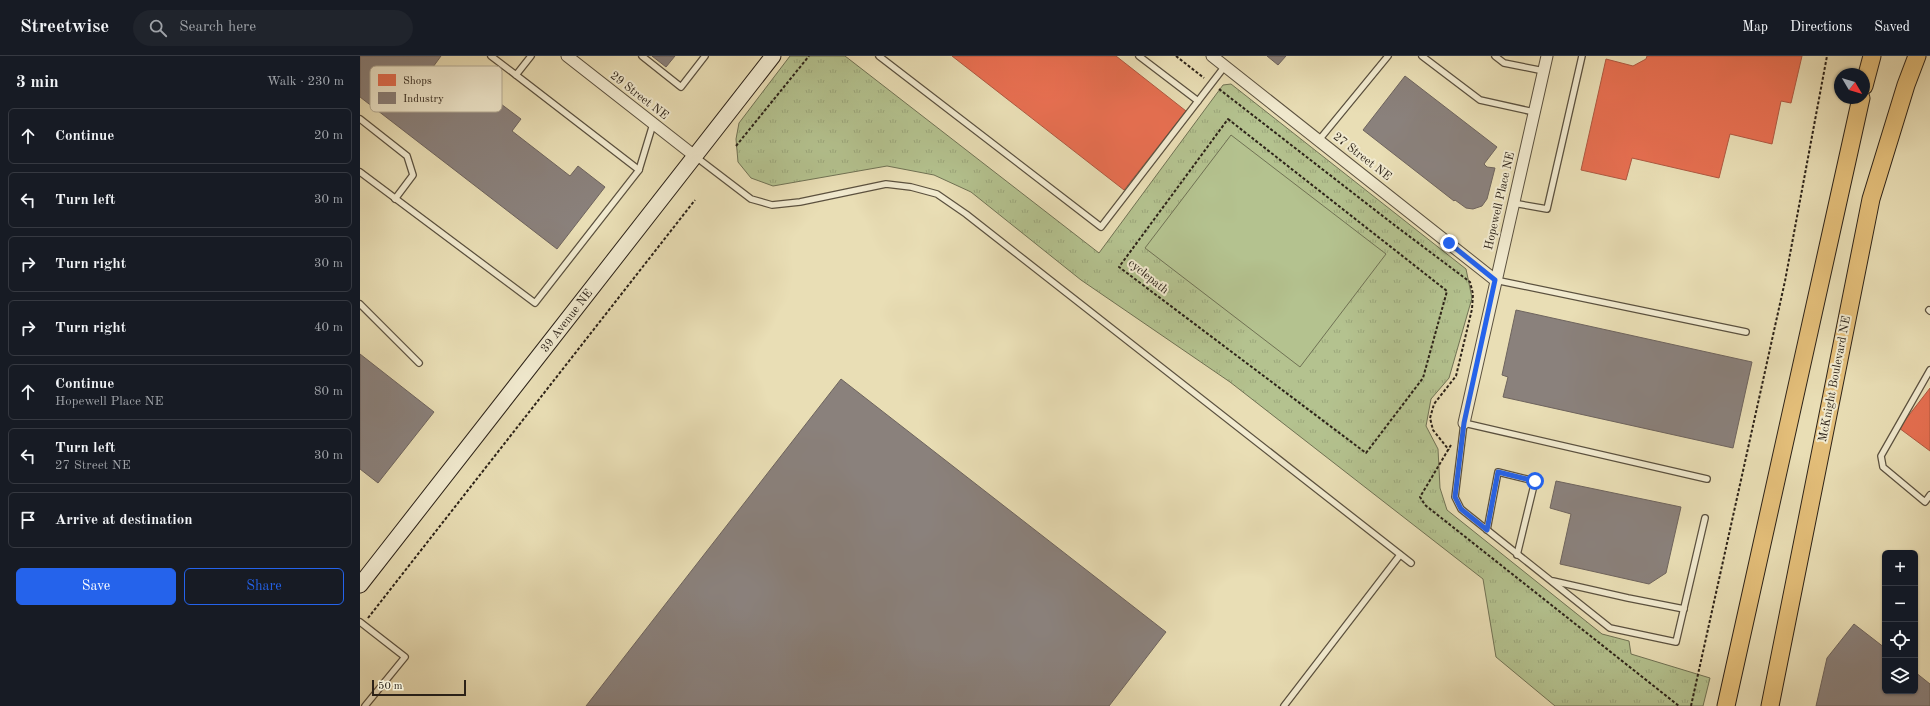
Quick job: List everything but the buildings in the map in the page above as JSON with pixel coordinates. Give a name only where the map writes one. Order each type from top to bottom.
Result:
[{"type":"main road","points":[[1869,68],[1872,56]]},
{"type":"main road","name":"McKnight Boulevard NE","points":[[1770,706],[1871,199],[1906,84],[1917,56]]},
{"type":"main road","points":[[1726,706],[1860,104]]},
{"type":"street","name":"29 Street NE","points":[[567,56],[696,157]]},
{"type":"street","name":"39 Avenue NE","points":[[360,585],[696,157],[773,56]]},
{"type":"street","name":"27 Street NE","points":[[1212,56],[1495,280]]},
{"type":"street","name":"Hopewell Place NE","points":[[1464,423],[1495,280],[1547,56]]},
{"type":"lane","points":[[491,56],[638,170]]},
{"type":"lane","points":[[516,75],[531,56]]},
{"type":"lane","points":[[642,56],[681,87],[705,56]]},
{"type":"lane","points":[[879,56],[1101,227],[1225,66]]},
{"type":"lane","points":[[1140,56],[1198,101]]},
{"type":"lane","points":[[1319,140],[1388,56]]},
{"type":"lane","points":[[1422,56],[1480,100],[1534,112]]},
{"type":"lane","points":[[1495,56],[1504,63],[1544,71]]},
{"type":"lane","points":[[1513,203],[1547,209],[1582,56]]},
{"type":"lane","points":[[360,120],[407,156],[413,175],[395,199]]},
{"type":"lane","points":[[360,172],[535,303],[638,170],[653,123]]},
{"type":"lane","points":[[696,157],[751,200],[772,205],[800,202],[886,184],[911,187],[937,194],[966,214],[1411,563]]},
{"type":"lane","points":[[1495,280],[1746,332]]},
{"type":"lane","points":[[360,304],[419,363]]},
{"type":"lane","points":[[1930,370],[1881,456],[1883,467],[1925,502],[1930,495]]},
{"type":"lane","points":[[1705,518],[1676,642],[1610,628],[1461,509],[1455,497],[1464,423],[1707,479]]},
{"type":"lane","points":[[1487,530],[1498,472],[1535,481],[1517,554]]},
{"type":"lane","points":[[1284,706],[1400,555]]},
{"type":"lane","points":[[1550,581],[1684,609]]},
{"type":"lane","points":[[362,623],[404,657],[365,706]]},
{"type":"path","points":[[736,146],[808,56]]},
{"type":"path","points":[[1176,56],[1470,282],[1473,294],[1472,309],[1456,376],[1434,404],[1430,418],[1433,430],[1448,450]]},
{"type":"path","points":[[1691,706],[1785,281],[1827,56]]},
{"type":"path","name":"cyclepath","points":[[1228,119],[1447,291],[1423,378],[1366,453],[1119,267],[1228,119]]},
{"type":"path","points":[[362,623],[695,200]]},
{"type":"green space","points":[[790,56],[845,56],[1099,253],[1223,85],[1231,84],[1466,269],[1472,298],[1449,378],[1431,399],[1426,426],[1438,449],[1440,488],[1447,510],[1602,634],[1629,641],[1631,654],[1710,678],[1703,706],[1555,706],[1496,657],[1483,579],[1230,382],[1081,280],[971,192],[934,175],[887,166],[773,186],[751,178],[738,162],[736,139],[739,123]]},
{"type":"green space","points":[[1231,135],[1386,254],[1300,367],[1145,248]]},
{"type":"route","points":[[1449,243],[1495,280],[1464,423],[1455,497],[1461,509],[1487,530],[1498,472],[1535,481]]}]
